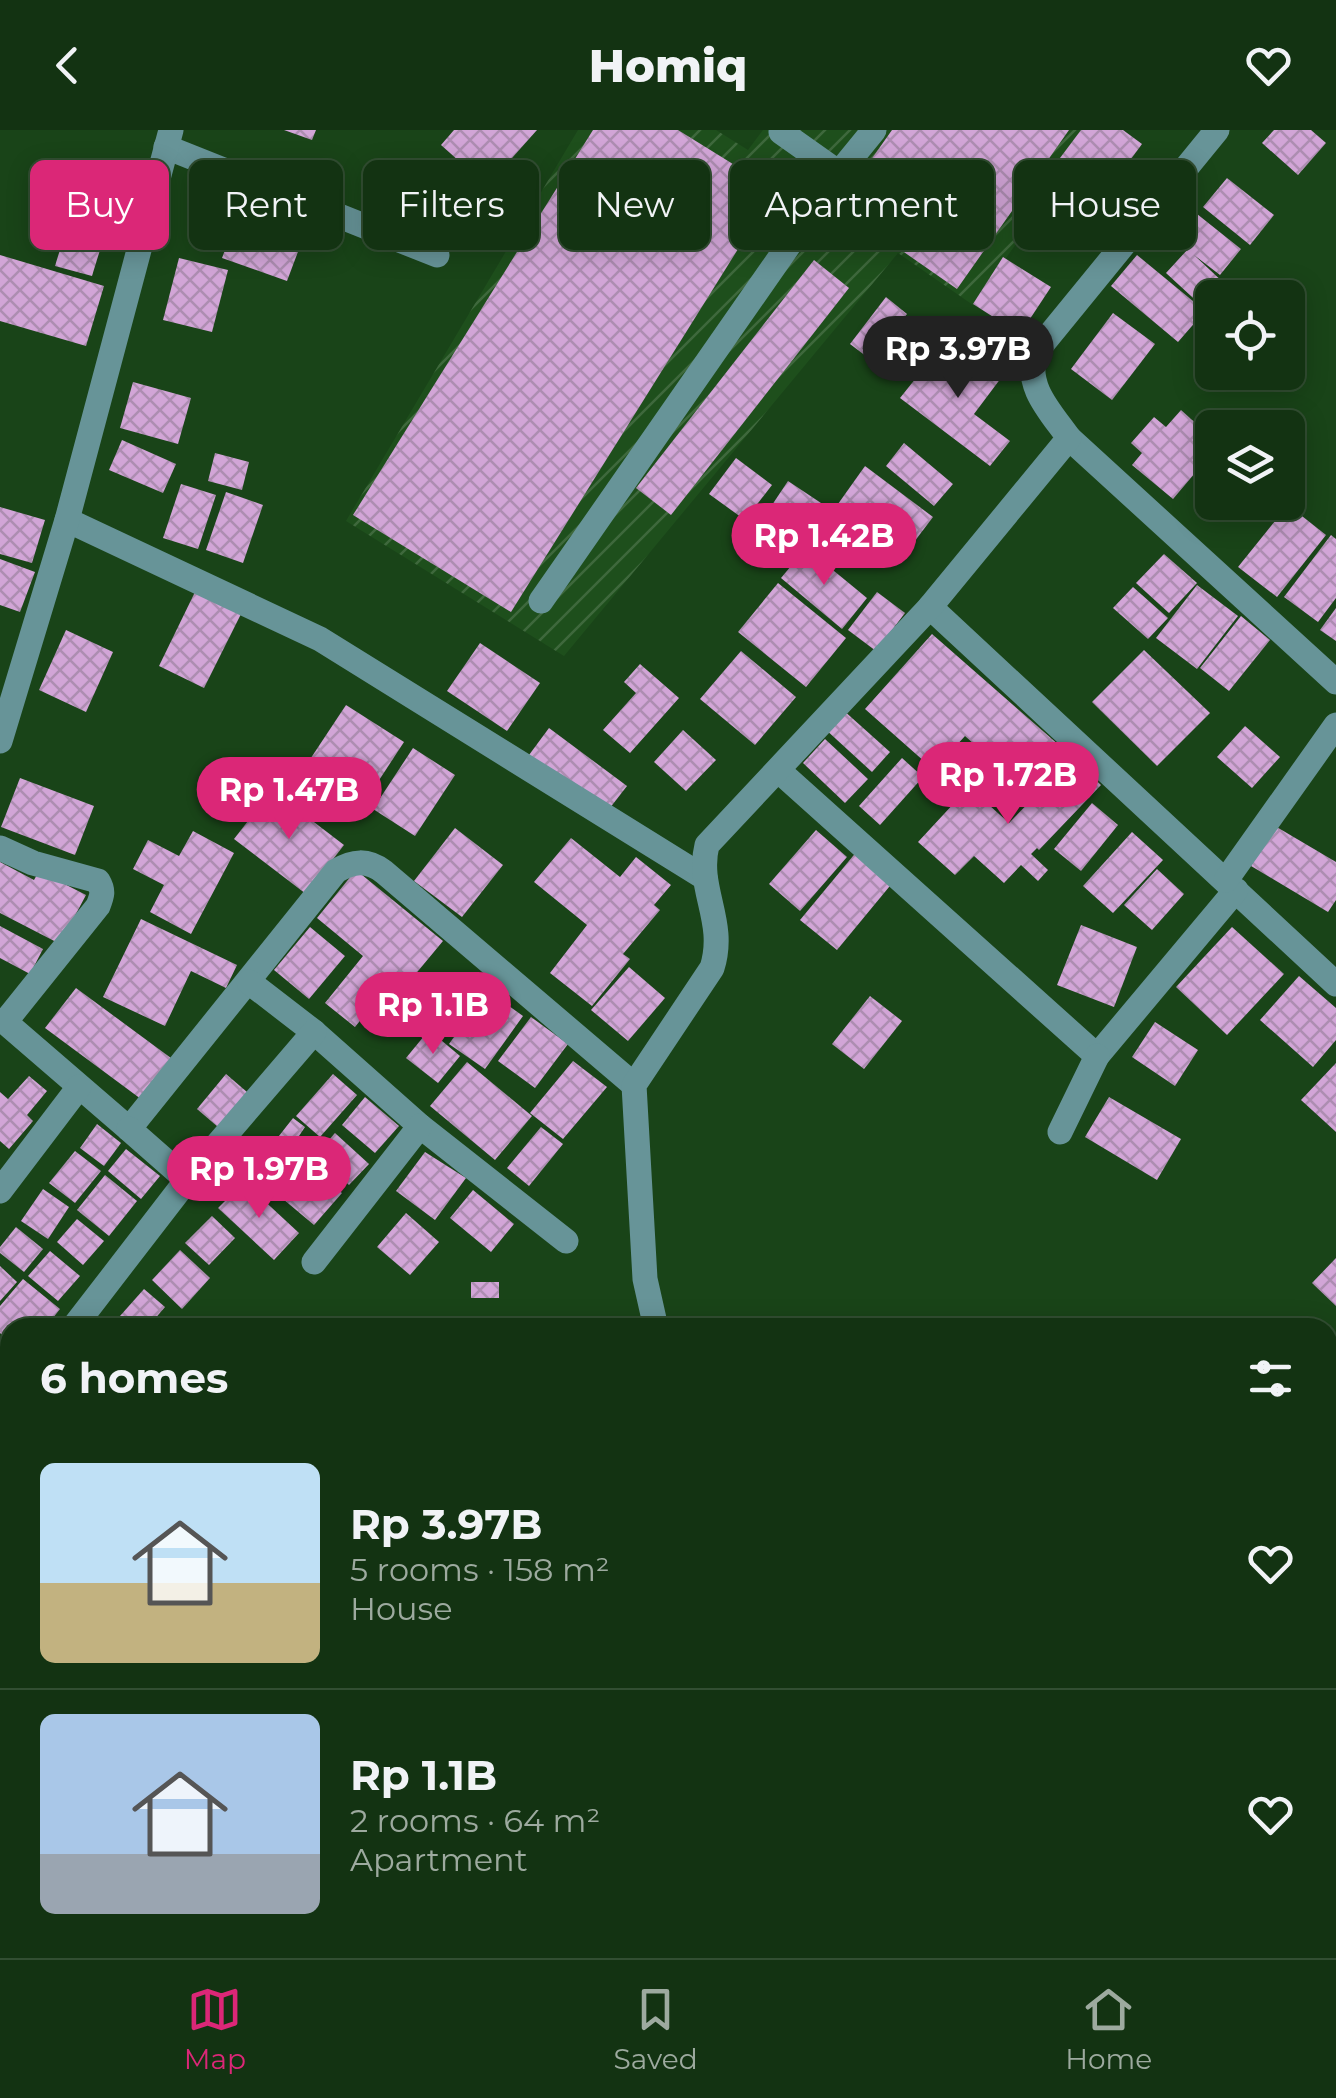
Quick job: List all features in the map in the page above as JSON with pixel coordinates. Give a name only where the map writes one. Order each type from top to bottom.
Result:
[{"type":"street","points":[[850,160],[874,130]]},
{"type":"street","points":[[1217,130],[1035,353],[1032,385],[1069,438],[1336,682]]},
{"type":"street","points":[[781,132],[820,160]]},
{"type":"street","points":[[0,740],[66,520],[168,138],[437,255]]},
{"type":"street","points":[[541,601],[786,250]]},
{"type":"street","points":[[654,1318],[645,1278],[634,1084],[712,968],[718,931],[705,878],[705,854],[714,836],[930,607],[1069,438]]},
{"type":"street","points":[[66,520],[320,638],[705,878]]},
{"type":"street","points":[[930,607],[1336,984]]},
{"type":"street","points":[[1060,1132],[1097,1056],[1231,885],[1336,725]]},
{"type":"street","points":[[779,771],[1097,1056]]},
{"type":"street","points":[[0,848],[33,863],[98,881],[103,893],[98,906],[2,1020],[188,1180]]},
{"type":"street","points":[[129,1129],[249,982],[302,909],[336,871],[348,864],[373,864],[634,1084]]},
{"type":"street","points":[[249,982],[314,1032],[420,1126],[566,1240]]},
{"type":"street","points":[[82,1318],[188,1180],[314,1032]]},
{"type":"street","points":[[0,1190],[79,1087]]},
{"type":"street","points":[[314,1262],[420,1126]]},
{"type":"shaded area","points":[[578,130],[716,130],[748,150],[763,130],[1096,130],[1075,160],[1014,160],[1014,247],[973,305],[898,253],[564,656],[346,521],[507,250],[539,250],[539,196],[559,162],[559,250],[710,250],[710,160],[560,160]]},
{"type":"building","points":[[284,130],[316,130],[312,140]]},
{"type":"building","points":[[454,130],[537,130],[510,160],[458,160],[441,145]]},
{"type":"building","points":[[593,130],[678,130],[730,162],[730,250],[737,250],[511,612],[353,515],[518,250],[539,250],[539,217],[559,185],[559,250],[710,250],[710,160],[574,160]]},
{"type":"building","points":[[892,130],[1069,130],[1048,160],[1014,160],[1014,208],[994,236],[994,160],[871,160]]},
{"type":"building","points":[[1081,130],[1123,130],[1142,144],[1130,160],[1058,160]]},
{"type":"building","points":[[1274,130],[1311,130],[1326,143],[1298,175],[1262,143]]},
{"type":"building","points":[[1227,178],[1274,215],[1250,245],[1203,207]]},
{"type":"building","points":[[1196,213],[1241,249],[1220,275],[1194,255],[1221,280],[1195,280],[1195,300],[1166,273],[1187,250],[1196,250]]},
{"type":"building","points":[[60,250],[100,250],[92,276],[55,266]]},
{"type":"building","points":[[225,250],[299,250],[287,281],[222,258]]},
{"type":"building","points":[[901,250],[984,250],[957,289]]},
{"type":"building","points":[[0,255],[104,286],[86,346],[0,321]]},
{"type":"building","points":[[1137,255],[1195,303],[1195,322],[1178,342],[1111,286]]},
{"type":"building","points":[[1003,257],[1051,287],[1020,334],[973,304]]},
{"type":"building","points":[[179,258],[228,270],[212,332],[163,320]]},
{"type":"building","points":[[814,260],[849,288],[671,515],[636,488]]},
{"type":"building","points":[[886,297],[907,314],[871,360],[850,344]]},
{"type":"building","points":[[1113,313],[1155,344],[1112,400],[1071,369]]},
{"type":"building","points":[[951,340],[1001,378],[974,414],[1010,441],[990,466],[900,398],[920,373],[924,376]]},
{"type":"building","points":[[133,382],[191,398],[178,444],[120,428]]},
{"type":"building","points":[[1181,410],[1195,423],[1195,473],[1173,499],[1132,465],[1142,453],[1131,443],[1154,417],[1166,427]]},
{"type":"building","points":[[122,440],[176,464],[163,493],[109,470]]},
{"type":"building","points":[[904,443],[953,484],[934,506],[886,466]]},
{"type":"building","points":[[215,453],[249,462],[242,490],[208,481]]},
{"type":"building","points":[[736,458],[772,485],[745,520],[709,494]]},
{"type":"building","points":[[865,466],[933,517],[905,554],[838,504]]},
{"type":"building","points":[[788,481],[866,533],[841,568],[764,517]]},
{"type":"building","points":[[181,484],[216,495],[198,549],[163,538]]},
{"type":"building","points":[[226,492],[263,505],[243,563],[206,550]]},
{"type":"building","points":[[0,507],[45,520],[32,563],[0,554]]},
{"type":"building","points":[[1305,518],[1326,535],[1277,597],[1238,567],[1276,520]]},
{"type":"building","points":[[1331,535],[1336,539],[1336,598],[1318,622],[1284,597]]},
{"type":"building","points":[[806,548],[867,598],[842,629],[781,578]]},
{"type":"building","points":[[1164,554],[1197,583],[1169,613],[1136,583]]},
{"type":"building","points":[[0,559],[35,572],[20,612],[0,605]]},
{"type":"building","points":[[778,583],[846,638],[806,687],[738,632]]},
{"type":"building","points":[[1197,585],[1238,616],[1197,669],[1156,638]]},
{"type":"building","points":[[1133,587],[1168,618],[1148,639],[1113,608]]},
{"type":"building","points":[[195,592],[241,614],[204,688],[159,666]]},
{"type":"building","points":[[877,592],[905,613],[876,651],[848,630]]},
{"type":"building","points":[[1336,608],[1336,641],[1320,630]]},
{"type":"building","points":[[1241,616],[1270,640],[1229,691],[1200,668]]},
{"type":"building","points":[[66,630],[113,652],[86,712],[39,690]]},
{"type":"building","points":[[932,634],[1060,746],[1023,788],[965,736],[934,770],[865,709]]},
{"type":"building","points":[[480,643],[540,683],[507,731],[447,691]]},
{"type":"building","points":[[1144,650],[1210,713],[1157,766],[1092,702]]},
{"type":"building","points":[[741,651],[796,697],[755,745],[700,699]]},
{"type":"building","points":[[640,664],[679,698],[630,753],[603,730],[636,693],[624,682]]},
{"type":"building","points":[[346,705],[404,742],[353,820],[295,782]]},
{"type":"building","points":[[842,709],[890,752],[872,772],[824,728]]},
{"type":"building","points":[[1245,726],[1280,757],[1252,788],[1217,757]]},
{"type":"building","points":[[549,728],[627,786],[606,813],[529,755]]},
{"type":"building","points":[[683,730],[716,760],[686,791],[654,762]]},
{"type":"building","points":[[825,739],[868,779],[845,803],[803,763]]},
{"type":"building","points":[[413,748],[455,775],[415,836],[373,809]]},
{"type":"building","points":[[902,758],[923,777],[880,825],[859,806]]},
{"type":"building","points":[[1072,758],[1101,785],[1031,854],[1048,870],[1038,881],[1021,865],[1004,883],[974,856],[955,875],[918,842],[969,787],[1009,823]]},
{"type":"building","points":[[20,778],[94,806],[75,855],[1,827]]},
{"type":"building","points":[[272,790],[344,845],[306,894],[234,839]]},
{"type":"building","points":[[1092,803],[1118,825],[1081,871],[1054,849]]},
{"type":"building","points":[[1275,826],[1336,862],[1336,900],[1328,912],[1251,866]]},
{"type":"building","points":[[455,828],[503,865],[462,917],[414,881]]},
{"type":"building","points":[[816,830],[847,857],[800,911],[769,884]]},
{"type":"building","points":[[193,831],[234,853],[191,934],[150,912],[164,885],[133,869],[148,840],[179,856]]},
{"type":"building","points":[[1132,832],[1163,860],[1113,913],[1083,886]]},
{"type":"building","points":[[571,838],[620,877],[636,857],[671,885],[654,905],[660,910],[623,954],[630,959],[592,1006],[550,973],[587,925],[534,882]]},
{"type":"building","points":[[858,850],[894,881],[837,950],[800,920]]},
{"type":"building","points":[[0,862],[34,880],[39,871],[86,895],[60,944],[0,913]]},
{"type":"building","points":[[1157,869],[1184,894],[1152,930],[1124,905]]},
{"type":"building","points":[[356,870],[443,941],[404,988],[393,980],[355,1027],[325,1003],[363,956],[317,918]]},
{"type":"building","points":[[141,919],[237,965],[226,988],[191,971],[165,1026],[103,997]]},
{"type":"building","points":[[1081,925],[1137,947],[1114,1007],[1057,985]]},
{"type":"building","points":[[0,926],[43,949],[30,974],[0,958]]},
{"type":"building","points":[[310,927],[345,956],[309,999],[274,970]]},
{"type":"building","points":[[1232,927],[1284,974],[1227,1035],[1176,987]]},
{"type":"building","points":[[629,967],[665,998],[628,1041],[591,1010]]},
{"type":"building","points":[[1299,976],[1336,1008],[1336,1040],[1313,1067],[1260,1020]]},
{"type":"building","points":[[76,988],[175,1061],[145,1102],[45,1028]]},
{"type":"building","points":[[487,990],[523,1016],[485,1069],[449,1044]]},
{"type":"building","points":[[870,996],[902,1021],[864,1069],[832,1044]]},
{"type":"building","points":[[531,1017],[568,1044],[535,1088],[498,1061]]},
{"type":"building","points":[[1155,1022],[1198,1050],[1175,1086],[1132,1057]]},
{"type":"building","points":[[429,1030],[460,1056],[438,1083],[406,1058]]},
{"type":"building","points":[[573,1061],[607,1087],[563,1139],[530,1113]]},
{"type":"building","points":[[467,1062],[532,1116],[495,1160],[430,1106]]},
{"type":"building","points":[[1336,1063],[1336,1132],[1301,1100]]},
{"type":"building","points":[[226,1074],[247,1092],[218,1127],[197,1109]]},
{"type":"building","points":[[333,1074],[357,1095],[320,1137],[296,1116]]},
{"type":"building","points":[[29,1076],[47,1091],[27,1115],[33,1121],[9,1149],[0,1141],[0,1092],[8,1099]]},
{"type":"building","points":[[365,1097],[399,1126],[375,1153],[342,1125]]},
{"type":"building","points":[[1109,1097],[1181,1139],[1157,1180],[1085,1137]]},
{"type":"building","points":[[293,1118],[305,1127],[299,1136],[310,1145],[298,1159],[275,1141]]},
{"type":"building","points":[[97,1124],[121,1143],[104,1166],[80,1148]]},
{"type":"building","points":[[541,1127],[563,1144],[529,1186],[507,1168]]},
{"type":"building","points":[[335,1133],[369,1164],[349,1185],[316,1155]]},
{"type":"building","points":[[272,1142],[296,1162],[269,1194],[245,1174]]},
{"type":"building","points":[[126,1149],[160,1176],[141,1199],[108,1171]]},
{"type":"building","points":[[75,1151],[101,1171],[75,1203],[49,1183]]},
{"type":"building","points":[[425,1152],[466,1178],[435,1220],[396,1191]]},
{"type":"building","points":[[310,1167],[342,1193],[314,1225],[283,1199]]},
{"type":"building","points":[[105,1175],[137,1201],[109,1236],[77,1210]]},
{"type":"building","points":[[244,1182],[299,1233],[274,1260],[218,1208]]},
{"type":"building","points":[[43,1189],[69,1207],[48,1239],[21,1221]]},
{"type":"building","points":[[473,1190],[514,1224],[491,1252],[450,1218]]},
{"type":"building","points":[[406,1213],[439,1242],[410,1275],[377,1247]]},
{"type":"building","points":[[212,1216],[235,1238],[209,1265],[185,1243]]},
{"type":"building","points":[[77,1219],[104,1241],[83,1265],[57,1242]]},
{"type":"building","points":[[16,1227],[43,1249],[24,1272],[0,1253],[0,1247]]},
{"type":"building","points":[[180,1250],[210,1278],[182,1309],[152,1280]]},
{"type":"building","points":[[50,1251],[80,1276],[58,1301],[28,1276]]},
{"type":"building","points":[[1336,1258],[1336,1306],[1312,1283]]},
{"type":"building","points":[[0,1266],[17,1282],[0,1301]]},
{"type":"building","points":[[23,1279],[60,1309],[53,1318],[0,1318],[0,1306]]},
{"type":"building","points":[[471,1282],[499,1282],[499,1298],[471,1298]]},
{"type":"building","points":[[144,1289],[165,1307],[156,1318],[120,1316]]}]
